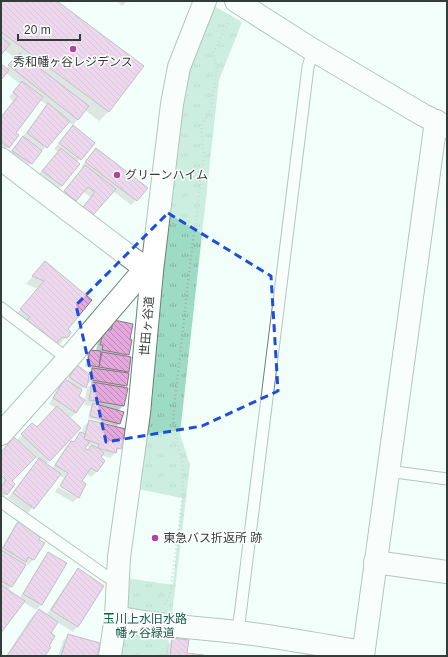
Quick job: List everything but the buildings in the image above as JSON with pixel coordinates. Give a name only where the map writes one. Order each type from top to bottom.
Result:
[{"type":"street","name":"世田ヶ谷道","points":[[110,656],[116,617],[119,557],[139,413],[152,271],[174,89],[179,67],[205,1]]},
{"type":"street","points":[[116,617],[132,621],[238,632],[363,654],[388,471],[441,124],[312,50],[261,8],[237,2]]},
{"type":"street","points":[[4,167],[134,260],[152,271]]},
{"type":"street","points":[[3,428],[68,359],[139,276],[152,271]]},
{"type":"street","points":[[375,562],[447,572]]},
{"type":"lane","points":[[238,632],[308,67],[312,50]]},
{"type":"lane","points":[[1,308],[68,359]]},
{"type":"lane","points":[[388,471],[447,480]]},
{"type":"lane","points":[[1,502],[106,576],[117,582]]},
{"type":"path","points":[[162,608],[170,595],[183,495],[183,465],[174,418],[191,256],[204,157],[201,127],[211,108],[217,69],[214,53],[237,2]]},
{"type":"highlighted area","points":[[168,213],[271,276],[278,391],[202,426],[106,442],[76,305]]},
{"type":"green space","name":"玉川上水旧水路 幡ヶ谷緑道","points":[[207,2],[242,22],[219,80],[180,434],[190,465],[167,656],[115,656],[126,578],[173,585],[182,498],[138,489],[178,89]]},
{"type":"place","name":"秀和幡ヶ谷レジデンス","points":[[73,49]]},
{"type":"place","name":"グリーンハイム","points":[[117,175]]},
{"type":"place","name":"東急バス折返所 跡","points":[[155,538]]}]
